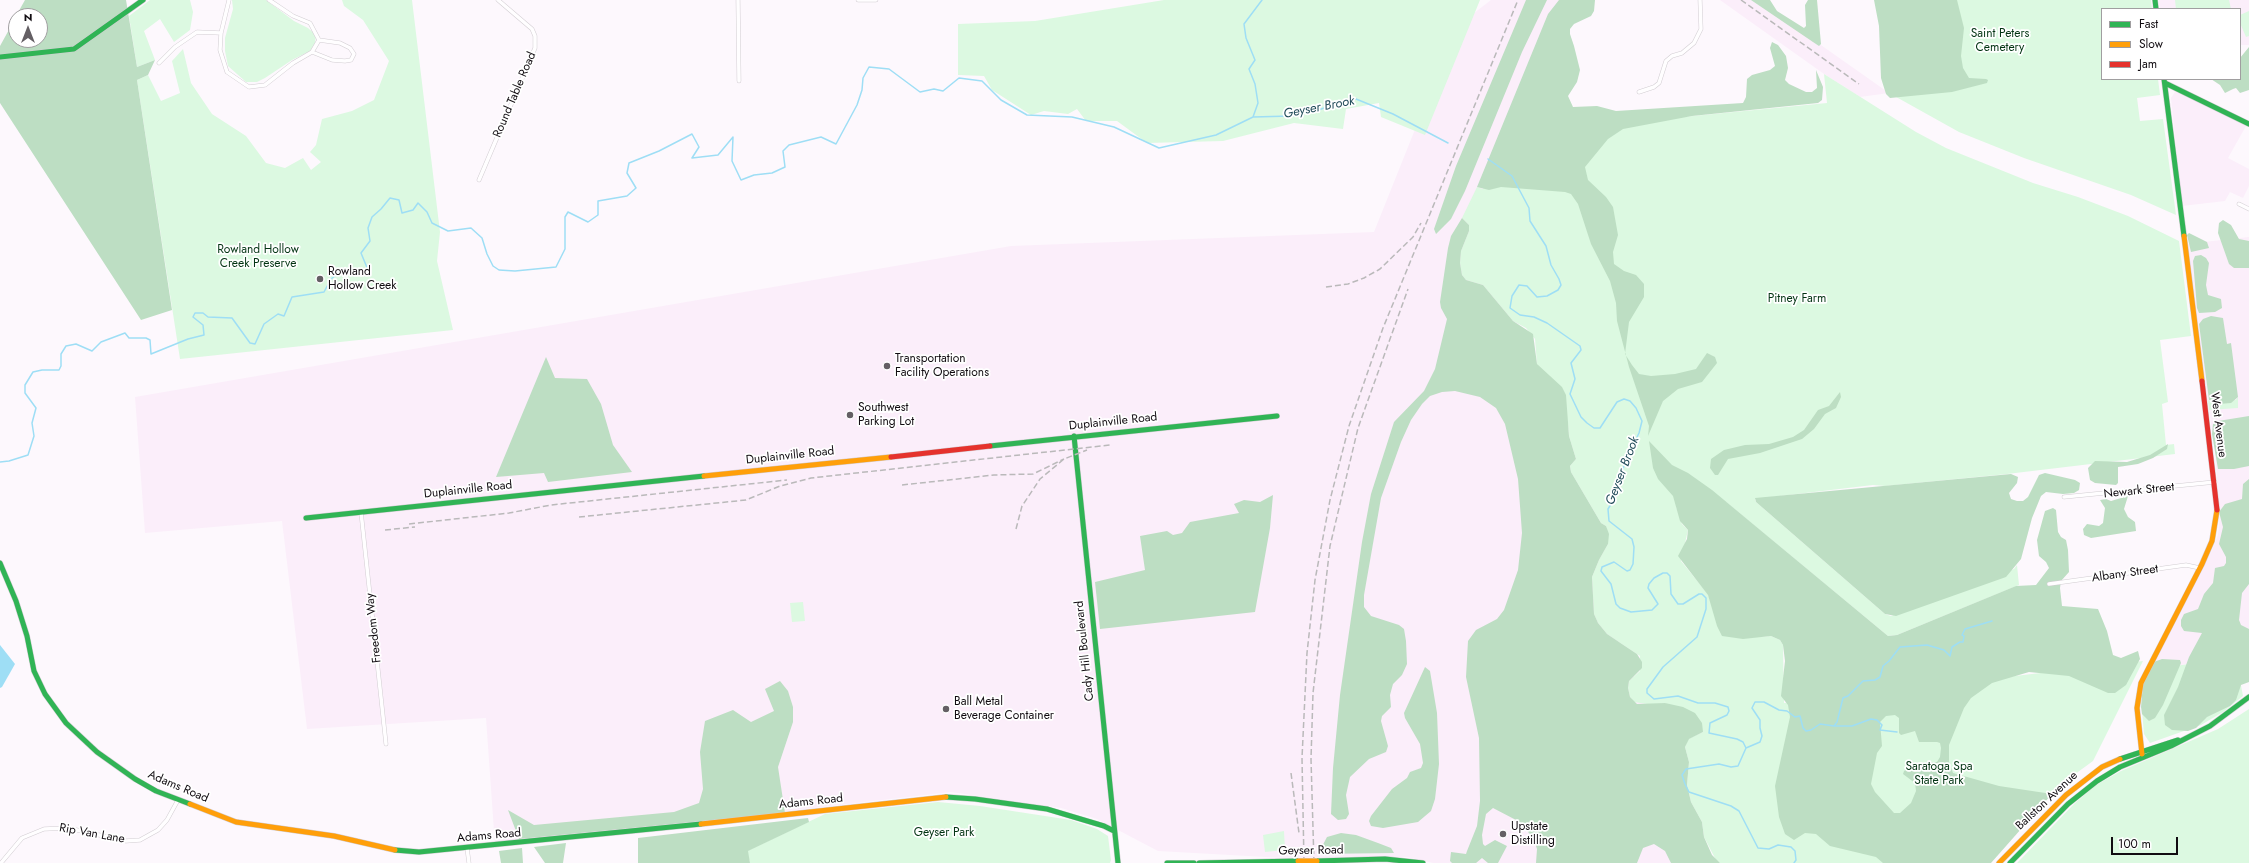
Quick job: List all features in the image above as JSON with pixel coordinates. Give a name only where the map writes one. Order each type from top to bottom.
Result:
[{"type":"main road","points":[[0,57],[74,49],[143,0]]},
{"type":"main road","points":[[2165,81],[2249,124]]},
{"type":"main road","name":"West Avenue","points":[[2143,757],[2137,708],[2141,683],[2200,568],[2215,530],[2217,506],[2165,81]]},
{"type":"main road","name":"Duplainville Road","points":[[306,518],[1074,436],[1277,416]]},
{"type":"main road","name":"Cady Hill Boulevard","points":[[1074,436],[1118,863]]},
{"type":"main road","name":"Adams Road","points":[[0,563],[16,601],[27,636],[34,671],[45,694],[62,717],[86,742],[112,764],[156,791],[236,822],[329,835],[400,851],[419,852],[616,834],[939,797],[975,799],[1047,809],[1097,823],[1114,831]]},
{"type":"main road","name":"Ballston Avenue","points":[[2010,863],[2054,817],[2097,780],[2210,726],[2249,697]]},
{"type":"main road","name":"Ballston Avenue","points":[[1999,863],[2066,795],[2082,781],[2102,767],[2142,750],[2182,739]]},
{"type":"main road","name":"Geyser Road","points":[[1199,863],[1385,859],[1423,863]]},
{"type":"main road","points":[[1167,863],[1194,863]]},
{"type":"street","points":[[229,0],[221,33],[220,50],[227,72],[249,87],[264,85],[293,63],[312,52],[319,40]]},
{"type":"street","points":[[269,0],[293,16],[310,23],[319,40]]},
{"type":"street","name":"Round Table Road","points":[[479,180],[535,48],[535,36],[532,29],[498,0]]},
{"type":"street","points":[[738,0],[739,81]]},
{"type":"street","points":[[858,0],[876,0]]},
{"type":"street","points":[[1639,92],[1654,87],[1659,83],[1666,61],[1672,56],[1682,53],[1694,43],[1701,29],[1700,0]]},
{"type":"street","points":[[159,62],[175,47],[197,32],[221,33]]},
{"type":"street","points":[[312,52],[332,60],[351,60],[354,54],[350,48],[340,43],[319,40]]},
{"type":"street","points":[[2239,204],[2249,210]]},
{"type":"street","name":"Newark Street","points":[[2064,497],[2215,482]]},
{"type":"street","name":"Freedom Way","points":[[361,512],[386,744]]},
{"type":"street","name":"Albany Street","points":[[2049,584],[2186,565],[2200,568]]},
{"type":"street","name":"Rip Van Lane","points":[[1,863],[22,838],[44,828],[68,828],[126,841],[140,840],[151,835],[161,827],[178,800]]},
{"type":"street","points":[[467,848],[469,863]]},
{"type":"shaded area","points":[[1491,0],[1566,0],[1510,387],[1714,863],[1433,863],[1407,857],[1284,858],[1158,851],[1097,819],[1061,808],[951,792],[495,845],[486,718],[307,729],[282,521],[145,533],[135,397],[1011,246],[1374,232],[1456,27]]},
{"type":"shaded area","points":[[1720,0],[1757,0],[1889,93],[1860,97],[1824,74]]},
{"type":"shaded area","points":[[2159,0],[2249,0],[2249,45],[2241,45],[2241,8],[2160,8]]},
{"type":"shaded area","points":[[2175,92],[2187,95],[2246,126],[2228,158],[2249,169],[2249,186],[2243,198],[2230,192],[2225,201],[2182,206],[2171,98]]},
{"type":"shaded area","points":[[2249,237],[2249,640],[2205,662],[2151,669],[2212,550],[2218,535],[2220,515],[2215,453],[2186,244]]},
{"type":"green space","points":[[25,0],[126,0],[137,67],[155,60],[148,75],[137,80],[172,310],[141,320],[0,103],[0,46],[8,32],[8,48],[48,48],[48,8],[20,8]]},
{"type":"green space","points":[[150,0],[190,0],[193,12],[190,30],[174,42],[160,19],[144,31],[155,60],[137,67],[129,16]]},
{"type":"green space","points":[[232,0],[266,0],[316,35],[315,43],[310,51],[292,60],[265,78],[257,82],[246,82],[228,66],[225,51],[225,38],[233,9]]},
{"type":"green space","name":"Rowland Hollow Creek Preserve","points":[[342,0],[412,0],[440,232],[437,261],[453,330],[180,359],[137,80],[148,75],[161,101],[180,93],[172,61],[183,49],[191,83],[212,114],[246,136],[266,163],[285,168],[303,158],[311,170],[321,162],[310,152],[316,145],[322,119],[352,111],[374,100],[389,61],[363,20],[344,6]]},
{"type":"green space","points":[[1164,0],[1480,0],[1425,135],[1381,117],[1379,103],[1346,109],[1343,129],[1294,123],[1223,141],[1147,143],[1117,121],[1086,121],[1077,109],[1068,114],[1044,111],[1031,115],[992,90],[984,76],[958,75],[958,24],[1035,21]]},
{"type":"green space","points":[[1526,0],[1547,0],[1522,52],[1465,191],[1451,219],[1436,234],[1434,229],[1456,166]]},
{"type":"green space","points":[[1559,0],[1595,0],[1594,11],[1591,16],[1574,24],[1570,29],[1580,70],[1577,82],[1568,96],[1573,107],[1597,106],[1616,111],[1743,103],[1746,97],[1747,79],[1752,75],[1770,70],[1775,66],[1770,48],[1772,42],[1778,45],[1786,56],[1788,68],[1785,80],[1789,84],[1806,92],[1812,92],[1817,88],[1816,70],[1823,87],[1822,100],[1818,103],[1692,116],[1623,129],[1608,139],[1585,167],[1588,180],[1606,197],[1613,207],[1618,235],[1613,252],[1614,264],[1624,271],[1636,275],[1644,284],[1644,297],[1629,322],[1625,352],[1617,321],[1616,303],[1610,281],[1591,244],[1578,204],[1571,194],[1565,192],[1501,187],[1489,190],[1477,187],[1548,14]]},
{"type":"green space","points":[[1751,0],[1770,0],[1777,11],[1804,28],[1806,26],[1805,5],[1808,0],[1817,0],[1821,44],[1819,46]]},
{"type":"green space","points":[[1874,0],[1957,0],[1964,28],[1961,56],[1963,68],[1969,78],[1986,79],[1988,80],[1987,83],[1952,92],[1890,98],[1886,94],[1881,78],[1879,26]]},
{"type":"green space","name":"Saint Peters Cemetery","points":[[1952,0],[2151,0],[2152,8],[2101,8],[2101,80],[2158,80],[2160,95],[2137,98],[2140,121],[2163,119],[2176,215],[2131,195],[2024,158],[1959,132],[1889,93]]},
{"type":"green space","points":[[2175,0],[2229,0],[2231,8],[2176,8]]},
{"type":"green space","points":[[2249,11],[2249,36],[2246,37],[2241,25],[2241,15]]},
{"type":"green space","points":[[2249,47],[2249,90],[2240,93],[2236,88],[2225,93],[2220,85],[2212,80],[2241,80],[2241,57]]},
{"type":"green space","name":"Pitney Farm","points":[[1824,74],[1916,132],[1946,148],[2033,183],[2078,197],[2128,216],[2179,241],[2191,336],[2160,340],[2168,402],[2162,404],[2166,445],[2174,444],[2175,454],[2007,474],[1885,486],[1873,485],[1755,499],[1756,502],[1885,614],[1891,616],[2014,569],[2017,565],[2019,585],[1897,635],[1888,636],[1726,502],[1676,506],[1682,524],[1688,530],[1681,561],[1708,594],[1712,606],[1758,637],[1771,636],[1780,640],[1783,645],[1784,703],[2143,661],[2093,761],[2045,796],[1977,863],[1720,863],[1716,860],[1704,837],[1702,822],[1691,802],[1687,785],[1689,762],[1685,747],[1688,739],[1703,732],[1665,703],[1653,705],[1634,702],[1630,697],[1628,688],[1629,681],[1640,671],[1640,656],[1607,634],[1598,623],[1594,614],[1592,577],[1608,544],[1606,526],[1601,523],[1571,472],[1570,466],[1576,459],[1569,436],[1568,424],[1537,364],[1535,339],[1526,328],[1513,321],[1483,285],[1466,280],[1462,275],[1460,263],[1461,251],[1469,231],[1469,225],[1462,218],[1477,187],[1483,189],[1507,134],[1827,103]]},
{"type":"green space","points":[[1462,218],[1469,225],[1469,231],[1461,251],[1460,263],[1462,275],[1466,280],[1483,285],[1513,321],[1533,334],[1537,364],[1562,387],[1566,395],[1569,436],[1576,459],[1570,466],[1571,472],[1601,523],[1606,526],[1609,534],[1608,544],[1592,577],[1594,614],[1598,623],[1607,634],[1637,654],[1642,662],[1642,668],[1629,681],[1628,688],[1630,697],[1637,704],[1665,703],[1683,707],[1695,713],[1702,723],[1703,732],[1689,739],[1685,747],[1689,762],[1687,785],[1691,802],[1702,822],[1704,837],[1712,855],[1720,863],[1671,863],[1665,851],[1654,844],[1643,848],[1637,863],[1536,863],[1537,849],[1533,837],[1516,820],[1493,808],[1486,814],[1482,835],[1483,844],[1485,846],[1495,840],[1507,846],[1498,863],[1488,863],[1482,858],[1476,863],[1452,863],[1450,861],[1451,852],[1466,854],[1477,826],[1480,801],[1479,738],[1466,677],[1468,641],[1476,630],[1497,619],[1504,610],[1518,570],[1522,533],[1518,479],[1505,424],[1496,408],[1480,397],[1455,391],[1442,392],[1430,396],[1422,404],[1411,420],[1401,442],[1381,498],[1364,595],[1364,607],[1371,616],[1399,625],[1404,629],[1407,664],[1402,675],[1393,684],[1390,695],[1391,707],[1382,716],[1381,721],[1388,746],[1386,752],[1369,759],[1350,777],[1346,795],[1349,814],[1346,819],[1338,820],[1331,814],[1333,768],[1340,695],[1362,542],[1371,494],[1394,422],[1424,391],[1435,369],[1447,319],[1441,308],[1440,302],[1448,248],[1451,236]]},
{"type":"green space","points":[[2223,220],[2231,225],[2239,239],[2249,241],[2249,268],[2234,268],[2229,264],[2218,233],[2219,223]]},
{"type":"green space","points":[[2189,233],[2207,242],[2209,248],[2191,252],[2187,235]]},
{"type":"green space","points":[[2201,255],[2206,258],[2209,263],[2206,285],[2208,295],[2221,299],[2222,308],[2215,312],[2199,313],[2197,308],[2193,261],[2195,256]]},
{"type":"green space","points":[[2211,316],[2223,318],[2227,344],[2231,343],[2238,397],[2231,403],[2219,404],[2209,400],[2199,324],[2203,319]]},
{"type":"green space","points":[[1707,353],[1715,357],[1717,363],[1702,382],[1678,389],[1663,401],[1648,436],[1649,426],[1626,356],[1639,374],[1651,376],[1675,374],[1696,369]]},
{"type":"green space","points":[[546,357],[555,378],[587,379],[601,404],[613,445],[632,472],[548,482],[544,473],[496,477]]},
{"type":"green space","points":[[1840,392],[1841,397],[1836,408],[1825,414],[1814,429],[1802,439],[1760,453],[1728,459],[1718,475],[1715,475],[1710,468],[1711,459],[1724,450],[1745,445],[1769,444],[1793,437],[1804,430],[1818,410],[1829,406]]},
{"type":"green space","points":[[2238,397],[2238,408],[2209,410],[2208,400],[2211,402],[2236,400]]},
{"type":"green space","points":[[2249,416],[2249,466],[2234,469],[2218,469],[2212,434],[2213,424],[2218,421]]},
{"type":"green space","name":"Saratoga Spa State Park","points":[[1649,441],[1672,465],[1688,473],[1712,490],[1888,636],[1897,635],[2016,586],[2036,585],[2049,568],[2046,562],[2039,556],[2037,540],[2045,511],[2053,508],[2056,510],[2058,532],[2061,537],[2066,540],[2068,550],[2069,572],[2061,581],[2060,588],[2062,606],[2098,609],[2107,631],[2113,655],[2121,658],[2138,651],[2140,659],[2126,685],[2115,693],[2108,693],[2069,676],[2029,672],[1992,683],[1971,698],[1964,708],[1949,745],[1949,762],[1953,773],[1999,786],[2052,794],[1991,863],[1883,863],[1876,857],[1830,846],[1816,834],[1805,833],[1794,840],[1785,834],[1779,817],[1775,786],[1790,717],[1788,705],[1781,696],[1785,661],[1783,645],[1780,640],[1771,636],[1743,639],[1722,636],[1717,626],[1708,595],[1678,556],[1687,539],[1688,530],[1680,521],[1673,496],[1658,479],[1653,468]],"holes":[[[1895,715],[1899,718],[1899,733],[1901,735],[1915,731],[1919,742],[1937,742],[1940,743],[1941,748],[1940,757],[1937,762],[1915,764],[1904,771],[1903,774],[1915,783],[1916,791],[1911,803],[1900,813],[1894,813],[1875,792],[1871,784],[1877,753],[1882,746],[1880,722],[1886,716]]]},
{"type":"green space","points":[[2168,444],[2167,449],[2153,458],[2138,464],[2118,467],[2118,483],[2116,485],[2095,483],[2090,480],[2088,468],[2095,461],[2127,462],[2150,455]]},
{"type":"green space","points":[[2045,473],[2075,480],[2080,483],[2079,490],[2074,493],[2063,494],[2046,492],[2041,496],[2032,518],[2021,559],[2006,577],[1896,616],[1885,614],[1756,502],[1755,498],[2011,474],[2018,477],[2017,483],[2009,493],[2011,499],[2023,501],[2028,497],[2039,475]]},
{"type":"green space","points":[[2249,479],[2249,584],[2242,593],[2239,620],[2241,625],[2249,629],[2249,682],[2241,685],[2236,700],[2230,706],[2207,717],[2196,728],[2188,731],[2172,730],[2165,725],[2164,715],[2178,687],[2189,657],[2202,633],[2184,631],[2181,626],[2181,620],[2184,614],[2198,609],[2204,594],[2213,583],[2215,568],[2224,566],[2226,563],[2226,557],[2219,544],[2223,527],[2219,512],[2225,504],[2242,499],[2243,484]]},
{"type":"green space","points":[[1273,495],[1270,528],[1255,612],[1100,629],[1095,582],[1145,570],[1140,536],[1167,531],[1173,535],[1182,533],[1190,522],[1239,513],[1234,504],[1244,500],[1260,502]]},
{"type":"green space","points":[[2128,496],[2124,509],[2128,517],[2135,522],[2136,531],[2091,538],[2084,535],[2083,529],[2087,524],[2099,526],[2103,523],[2105,508],[2100,500],[2106,499],[2111,501]]},
{"type":"green space","points":[[803,602],[805,621],[792,622],[790,603]]},
{"type":"green space","points":[[2232,638],[2243,696],[2223,712],[2201,725],[2150,743],[2144,734],[2142,711],[2151,669],[2205,662]]},
{"type":"green space","points":[[2162,659],[2180,660],[2181,663],[2163,705],[2155,718],[2149,721],[2142,714],[2141,707],[2143,683],[2151,663]]},
{"type":"green space","points":[[1425,667],[1430,671],[1437,713],[1439,764],[1435,799],[1431,811],[1418,822],[1383,828],[1371,826],[1369,821],[1371,816],[1392,789],[1407,778],[1410,772],[1421,768],[1423,763],[1420,744],[1405,718],[1404,713]]},
{"type":"green space","points":[[780,681],[788,691],[793,707],[793,722],[778,767],[785,813],[519,839],[508,810],[534,825],[674,812],[699,803],[703,789],[700,752],[705,721],[733,710],[751,722],[774,711],[765,689]]},
{"type":"green space","points":[[2249,709],[2249,863],[2017,863],[2075,803],[2096,785],[2121,771],[2218,729]]},
{"type":"green space","name":"Geyser Park","points":[[938,802],[980,806],[1071,820],[1097,829],[1108,836],[1111,860],[1110,863],[750,863],[747,851],[825,814]]},
{"type":"green space","points":[[808,818],[809,822],[748,851],[750,863],[638,863],[638,838]]},
{"type":"green space","points":[[1284,831],[1285,850],[1265,852],[1263,835]]},
{"type":"green space","points":[[1341,833],[1356,835],[1378,843],[1391,848],[1394,853],[1318,854],[1327,837]]},
{"type":"green space","points":[[566,843],[563,863],[545,863],[534,847]]},
{"type":"green space","points":[[522,848],[523,863],[501,863],[499,851]]},
{"type":"water","points":[[0,645],[15,664],[0,688]]},
{"type":"waterway","points":[[1253,117],[1258,103],[1255,84],[1249,69],[1255,60],[1246,38],[1244,24],[1262,0]]},
{"type":"waterway","name":"Rowland Hollow Creek","points":[[0,462],[9,461],[28,455],[34,436],[32,423],[36,408],[25,393],[25,385],[33,372],[42,370],[59,370],[61,366],[61,354],[66,346],[76,344],[92,351],[101,342],[125,333],[129,338],[146,338],[150,340],[151,354],[188,339],[204,335],[203,325],[193,317],[195,313],[203,313],[208,317],[232,318],[250,343],[255,344],[264,324],[278,314],[284,316],[292,297],[324,292],[331,279],[342,270],[350,270],[360,275],[368,270],[361,253],[370,241],[368,228],[372,217],[390,198],[399,200],[402,213],[413,210],[418,203],[427,212],[432,223],[448,231],[471,228],[482,238],[493,266],[499,270],[515,271],[556,267],[565,249],[565,217],[568,212],[588,222],[598,215],[598,201],[627,196],[636,188],[627,173],[629,163],[659,151],[692,134],[699,147],[692,158],[718,155],[733,137],[732,161],[741,180],[754,175],[772,173],[785,167],[783,151],[789,145],[821,137],[836,144],[857,105],[862,90],[863,78],[869,67],[889,69],[920,92],[934,89],[943,91],[959,78],[982,81],[1001,100],[1027,115],[1072,117],[1114,127],[1159,148],[1216,135],[1253,117],[1291,116],[1316,111],[1340,102],[1356,99],[1393,114],[1448,143]]},
{"type":"waterway","name":"Geyser Brook","points":[[1488,159],[1512,176],[1529,208],[1530,221],[1546,246],[1551,265],[1561,285],[1558,290],[1547,296],[1537,297],[1527,286],[1519,285],[1512,296],[1510,308],[1520,315],[1534,317],[1547,323],[1580,346],[1581,350],[1571,363],[1575,379],[1570,394],[1581,417],[1587,423],[1594,428],[1600,428],[1617,402],[1624,399],[1630,401],[1636,408],[1642,421],[1639,433],[1625,462],[1616,496],[1608,509],[1609,521],[1632,539],[1634,547],[1633,564],[1630,570],[1627,571],[1614,562],[1602,567],[1601,571],[1611,584],[1616,604],[1620,608],[1631,612],[1652,610],[1658,604],[1648,588],[1649,584],[1654,578],[1663,573],[1667,573],[1670,576],[1671,594],[1678,604],[1683,604],[1699,594],[1702,594],[1706,598],[1706,609],[1697,637],[1663,667],[1647,689],[1647,693],[1654,699],[1678,696],[1698,703],[1715,703],[1728,707],[1729,711],[1727,715],[1710,723],[1709,733],[1737,739],[1743,742],[1746,748],[1738,766],[1731,767],[1719,764],[1686,769],[1682,775],[1685,784],[1689,792],[1731,806],[1739,811],[1758,848],[1769,849],[1778,845],[1791,847],[1795,851],[1796,860],[1794,863]]},
{"type":"waterway","points":[[1746,748],[1760,742],[1762,736],[1760,720],[1752,708],[1755,702],[1764,702],[1779,710],[1787,711],[1795,717],[1800,716],[1803,728],[1806,731],[1811,730],[1820,724],[1834,726],[1837,722],[1843,698],[1848,696],[1863,681],[1875,680],[1880,677],[1883,666],[1900,647],[1927,645],[1944,650],[1950,656],[1952,647],[1960,642],[1963,642],[1964,636],[1962,635],[1965,629],[1992,621]]},
{"type":"waterway","points":[[1834,726],[1852,726],[1871,719],[1877,720],[1882,725],[1880,730],[1897,732]]},
{"type":"railway","points":[[1304,863],[1302,758],[1307,653],[1315,580],[1330,500],[1349,426],[1383,328],[1518,0]]},
{"type":"railway","points":[[1741,0],[1859,84]]},
{"type":"railway","points":[[1326,287],[1348,284],[1364,278],[1380,269],[1413,237],[1421,223]]},
{"type":"railway","points":[[1314,863],[1311,759],[1313,693],[1330,546],[1358,428],[1408,289]]},
{"type":"railway","points":[[579,517],[746,500],[780,486],[811,478],[1110,445]]},
{"type":"railway","points":[[1016,529],[1022,506],[1040,479],[1064,459],[1087,450]]},
{"type":"railway","points":[[902,485],[994,475],[1033,474],[1064,459]]},
{"type":"railway","points":[[409,524],[509,513],[551,505],[787,480]]},
{"type":"railway","points":[[385,530],[415,527]]},
{"type":"railway","points":[[1291,773],[1299,833]]},
{"type":"traffic: fast","points":[[0,57],[74,49],[143,0]]},
{"type":"traffic: fast","points":[[2155,0],[2156,8]]},
{"type":"traffic: fast","points":[[2164,80],[2184,236]]},
{"type":"traffic: fast","points":[[2165,83],[2249,124]]},
{"type":"traffic: fast","points":[[990,446],[1277,416]]},
{"type":"traffic: fast","points":[[1074,436],[1118,863]]},
{"type":"traffic: fast","points":[[306,518],[704,476]]},
{"type":"traffic: fast","points":[[0,563],[16,601],[27,636],[34,671],[45,694],[66,723],[97,752],[135,779],[156,791],[190,804]]},
{"type":"traffic: fast","points":[[2010,863],[2068,804],[2097,781],[2120,767],[2171,746],[2210,726],[2249,697]]},
{"type":"traffic: fast","points":[[2120,759],[2178,740]]},
{"type":"traffic: fast","points":[[946,797],[975,799],[1047,809],[1104,826],[1114,831]]},
{"type":"traffic: fast","points":[[395,850],[419,852],[701,824]]},
{"type":"traffic: fast","points":[[1317,861],[1385,859],[1423,863]]},
{"type":"traffic: fast","points":[[1199,863],[1298,861]]},
{"type":"traffic: fast","points":[[1167,863],[1194,863]]},
{"type":"traffic: slow","points":[[2184,236],[2202,381]]},
{"type":"traffic: slow","points":[[704,476],[891,457]]},
{"type":"traffic: slow","points":[[2142,754],[2137,708],[2141,683],[2202,564],[2212,541],[2217,510]]},
{"type":"traffic: slow","points":[[1999,863],[2066,795],[2102,767],[2120,759]]},
{"type":"traffic: slow","points":[[701,824],[946,797]]},
{"type":"traffic: slow","points":[[190,804],[236,822],[334,836],[395,850]]},
{"type":"traffic: slow","points":[[1298,861],[1317,861]]},
{"type":"traffic: jam","points":[[2202,381],[2217,510]]},
{"type":"traffic: jam","points":[[891,457],[990,446]]},
{"type":"place","name":"Rowland Hollow Creek","points":[[320,279]]},
{"type":"place","name":"Transportation Facility Operations","points":[[887,366]]},
{"type":"place","name":"Southwest Parking Lot","points":[[850,415]]},
{"type":"place","name":"Ball Metal Beverage Container","points":[[946,709]]},
{"type":"place","name":"Upstate Distilling","points":[[1503,834]]}]
